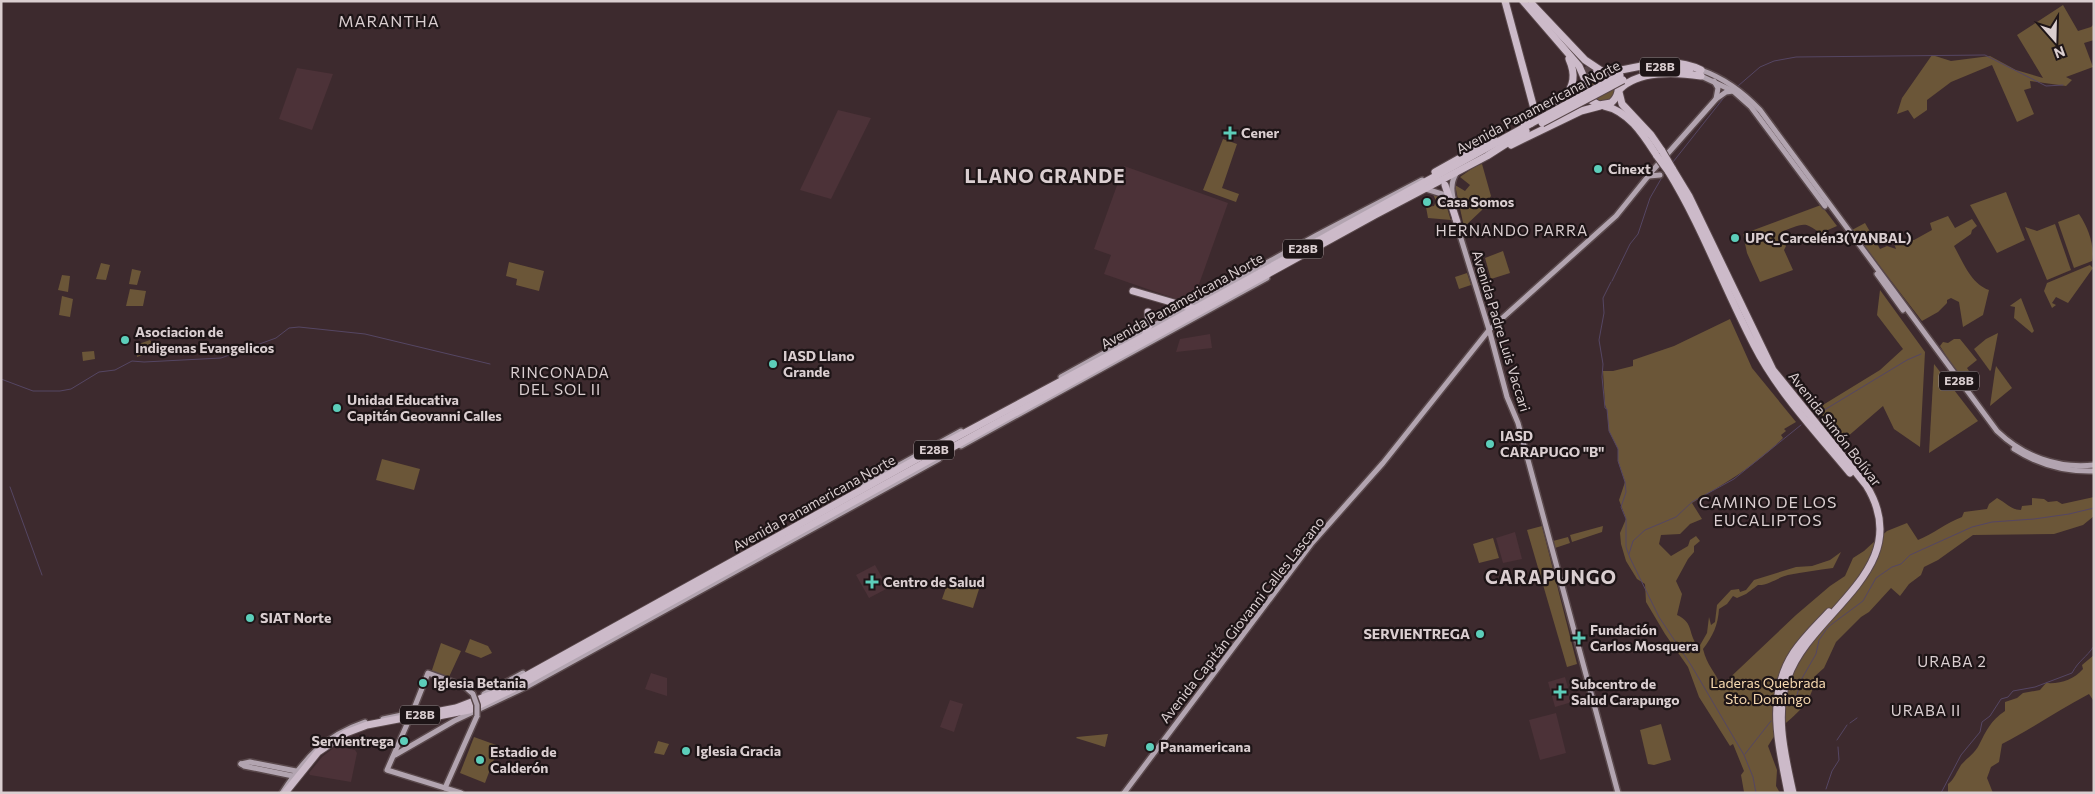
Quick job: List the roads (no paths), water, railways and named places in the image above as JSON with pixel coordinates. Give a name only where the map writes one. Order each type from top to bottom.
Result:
[{"type":"highway","points":[[1505,1],[1534,122]]},
{"type":"highway","points":[[1523,1],[1579,66],[1586,83],[1587,98],[1593,104],[1603,106]]},
{"type":"highway","points":[[1529,1],[1585,60],[1616,79],[1619,91]]},
{"type":"highway","points":[[1544,17],[1549,26],[1585,67]]},
{"type":"highway","points":[[1562,102],[1574,81],[1573,70],[1567,54]]},
{"type":"highway","points":[[1411,190],[1422,180],[1457,159],[1507,132],[1534,122],[1577,93],[1593,74],[1665,62],[1690,64],[1701,73]]},
{"type":"highway","name":"Avenida Panamericana Norte","points":[[286,793],[318,752],[346,733],[367,725],[466,706],[495,693],[553,659],[736,569],[1026,399],[1073,381],[1534,122],[1621,78],[1668,71],[1701,73]]},
{"type":"highway","points":[[1501,148],[1509,146],[1581,111],[1613,102],[1619,91],[1627,83],[1648,76],[1701,73]]},
{"type":"highway","name":"Avenida Simón Bolívar","points":[[1619,91],[1622,104],[1651,136],[1660,154],[1689,196],[1773,370],[1862,480],[1870,491],[1878,510],[1879,534],[1877,547],[1871,563],[1854,590],[1808,642],[1794,663],[1786,682],[1778,714],[1788,793]]},
{"type":"highway","points":[[1509,146],[1584,104]]},
{"type":"highway","name":"Avenida Simón Bolívar","points":[[1603,106],[1620,111],[1660,154]]},
{"type":"highway","name":"Avenida Panamericana Norte","points":[[290,793],[315,760],[336,743],[366,729],[469,710],[548,672],[662,608],[678,593],[708,574],[967,442],[1054,394],[1146,333],[1162,324],[1194,312],[1426,190],[1501,148],[1534,122]]},
{"type":"highway","points":[[1458,160],[1507,132]]},
{"type":"highway","points":[[1445,185],[1457,222]]},
{"type":"highway","points":[[1133,291],[1194,312]]},
{"type":"highway","points":[[1146,333],[1149,325],[1148,312]]},
{"type":"highway","name":"Avenida Simón Bolívar","points":[[1778,714],[1793,793]]},
{"type":"main road","name":"Avenida Panamericana Norte","points":[[1701,73],[1733,91],[1763,121],[1994,433],[2015,450],[2047,466],[2069,470],[2094,471]]},
{"type":"main road","name":"Avenida Panamericana Norte","points":[[1701,73],[1715,75],[1737,88],[1760,110],[1997,430],[2017,447],[2049,462],[2069,466],[2094,465]]},
{"type":"main road","points":[[1714,81],[1718,88],[1716,99]]},
{"type":"main road","name":"Avenida Capitán Giovanni Calles Lascano","points":[[1126,793],[1312,543],[1382,463],[1492,329],[1616,216],[1648,176],[1716,99],[1726,92],[1733,91]]},
{"type":"main road","name":"Avenida Padre Luis Vaccari","points":[[1458,172],[1452,182],[1451,191],[1492,329],[1504,377],[1520,422],[1559,566],[1583,667]]},
{"type":"main road","points":[[1648,176],[1660,175]]},
{"type":"main road","name":"Avenida Panamericana Norte","points":[[1194,312],[1317,236],[1422,180]]},
{"type":"main road","name":"Avenida Padre Luis Vaccari","points":[[1426,190],[1442,194],[1457,222],[1492,329],[1493,344],[1507,397],[1518,423],[1618,793]]},
{"type":"main road","name":"Avenida Capitán Giovanni Calles Lascano","points":[[1126,793],[1314,544],[1360,494],[1492,329]]},
{"type":"main road","name":"Avenida Panamericana Norte","points":[[282,793],[294,774],[315,749],[346,729],[368,722],[457,705],[472,700],[553,659],[708,574],[947,438],[1026,399],[1146,333]]},
{"type":"main road","points":[[1484,341],[1493,344]]},
{"type":"main road","name":"Avenida Panamericana Norte","points":[[395,755],[454,721],[512,695],[548,672],[967,442]]},
{"type":"main road","points":[[408,714],[415,706],[428,673],[464,686],[471,694],[474,701],[475,716],[444,788]]},
{"type":"main road","points":[[426,679],[431,678],[463,688],[471,694]]},
{"type":"main road","points":[[415,706],[418,712]]},
{"type":"main road","points":[[408,722],[387,770],[461,793]]},
{"type":"main road","points":[[250,762],[294,774],[244,766],[241,764],[250,762]]},
{"type":"waterway","points":[[1738,86],[1760,67],[1774,61],[1796,57],[1985,55],[2046,86],[2063,85]]},
{"type":"waterway","points":[[1673,162],[1726,95]]},
{"type":"waterway","points":[[1612,281],[1630,244],[1638,234],[1650,198],[1661,179]]},
{"type":"waterway","points":[[1611,282],[1603,298],[1604,313],[1599,340],[1609,431],[1618,449],[1618,461],[1625,482],[1626,492],[1621,507],[1626,519],[1626,547],[1659,617],[1691,665],[1744,755],[1753,777],[1756,793]]},
{"type":"waterway","points":[[1,379],[33,391],[60,391],[71,389],[99,372],[115,370],[132,361],[221,358],[276,338],[289,328],[299,327],[365,334],[490,364]]},
{"type":"waterway","points":[[1816,415],[1907,360],[1921,354]]},
{"type":"waterway","points":[[1629,554],[1633,541],[1645,530],[1676,517],[1692,502],[1734,479],[1801,425]]},
{"type":"waterway","points":[[10,487],[42,575]]},
{"type":"waterway","points":[[1784,708],[1797,695],[1801,680],[1816,654],[1819,640],[1828,627],[1863,601],[1876,578],[1892,567],[1901,564],[1910,555],[1972,527],[1992,522],[2069,514],[2094,508]]},
{"type":"waterway","points":[[1941,793],[1961,755],[1980,732],[1982,722],[1990,716],[2001,699],[2008,697],[2013,691],[2035,687],[2072,673],[2094,646]]},
{"type":"waterway","points":[[1850,723],[1857,718]]},
{"type":"waterway","points":[[1745,754],[1771,721]]},
{"type":"waterway","points":[[1837,740],[1847,725]]},
{"type":"waterway","points":[[1826,789],[1832,771],[1839,760],[1838,747]]},
{"type":"tunnel","points":[[1585,67],[1597,81],[1598,92]]},
{"type":"place","name":"Cener","points":[[1230,133]]},
{"type":"place","name":"Cinext","points":[[1598,169]]},
{"type":"place","name":"Casa Somos","points":[[1427,202]]},
{"type":"place","name":"UPC_Carcelén3(YANBAL)","points":[[1735,238]]},
{"type":"place","name":"Asociacion de Indigenas Evangelicos","points":[[125,340]]},
{"type":"place","name":"IASD Llano Grande","points":[[773,364]]},
{"type":"place","name":"Unidad Educativa Capitán Geovanni Calles","points":[[337,408]]},
{"type":"place","name":"IASD CARAPUGO \"B\"","points":[[1490,444]]},
{"type":"place","name":"Centro de Salud","points":[[872,582]]},
{"type":"place","name":"SIAT Norte","points":[[250,618]]},
{"type":"place","name":"SERVIENTREGA","points":[[1480,634]]},
{"type":"place","name":"Fundación Carlos Mosquera","points":[[1579,638]]},
{"type":"place","name":"Iglesia Betania","points":[[423,683]]},
{"type":"place","name":"Subcentro de Salud Carapungo","points":[[1560,692]]},
{"type":"place","name":"Servientrega","points":[[404,741]]},
{"type":"place","name":"Panamericana","points":[[1150,747]]},
{"type":"place","name":"Iglesia Gracia","points":[[686,751]]},
{"type":"place","name":"Estadio de Calderón","points":[[480,760]]},
{"type":"district","name":"MARANTHA","points":[[389,21]]},
{"type":"district","name":"LLANO GRANDE","points":[[1045,176]]},
{"type":"district","name":"HERNANDO PARRA","points":[[1512,231]]},
{"type":"district","name":"RINCONADA DEL SOL II","points":[[560,382]]},
{"type":"district","name":"CAMINO DE LOS EUCALIPTOS","points":[[1768,511]]},
{"type":"district","name":"CARAPUNGO","points":[[1551,577]]},
{"type":"district","name":"URABA 2","points":[[1952,662]]},
{"type":"district","name":"URABA II","points":[[1926,711]]},
{"type":"park label","name":"Laderas Quebrada Sto. Domingo","points":[[1768,692]]}]
